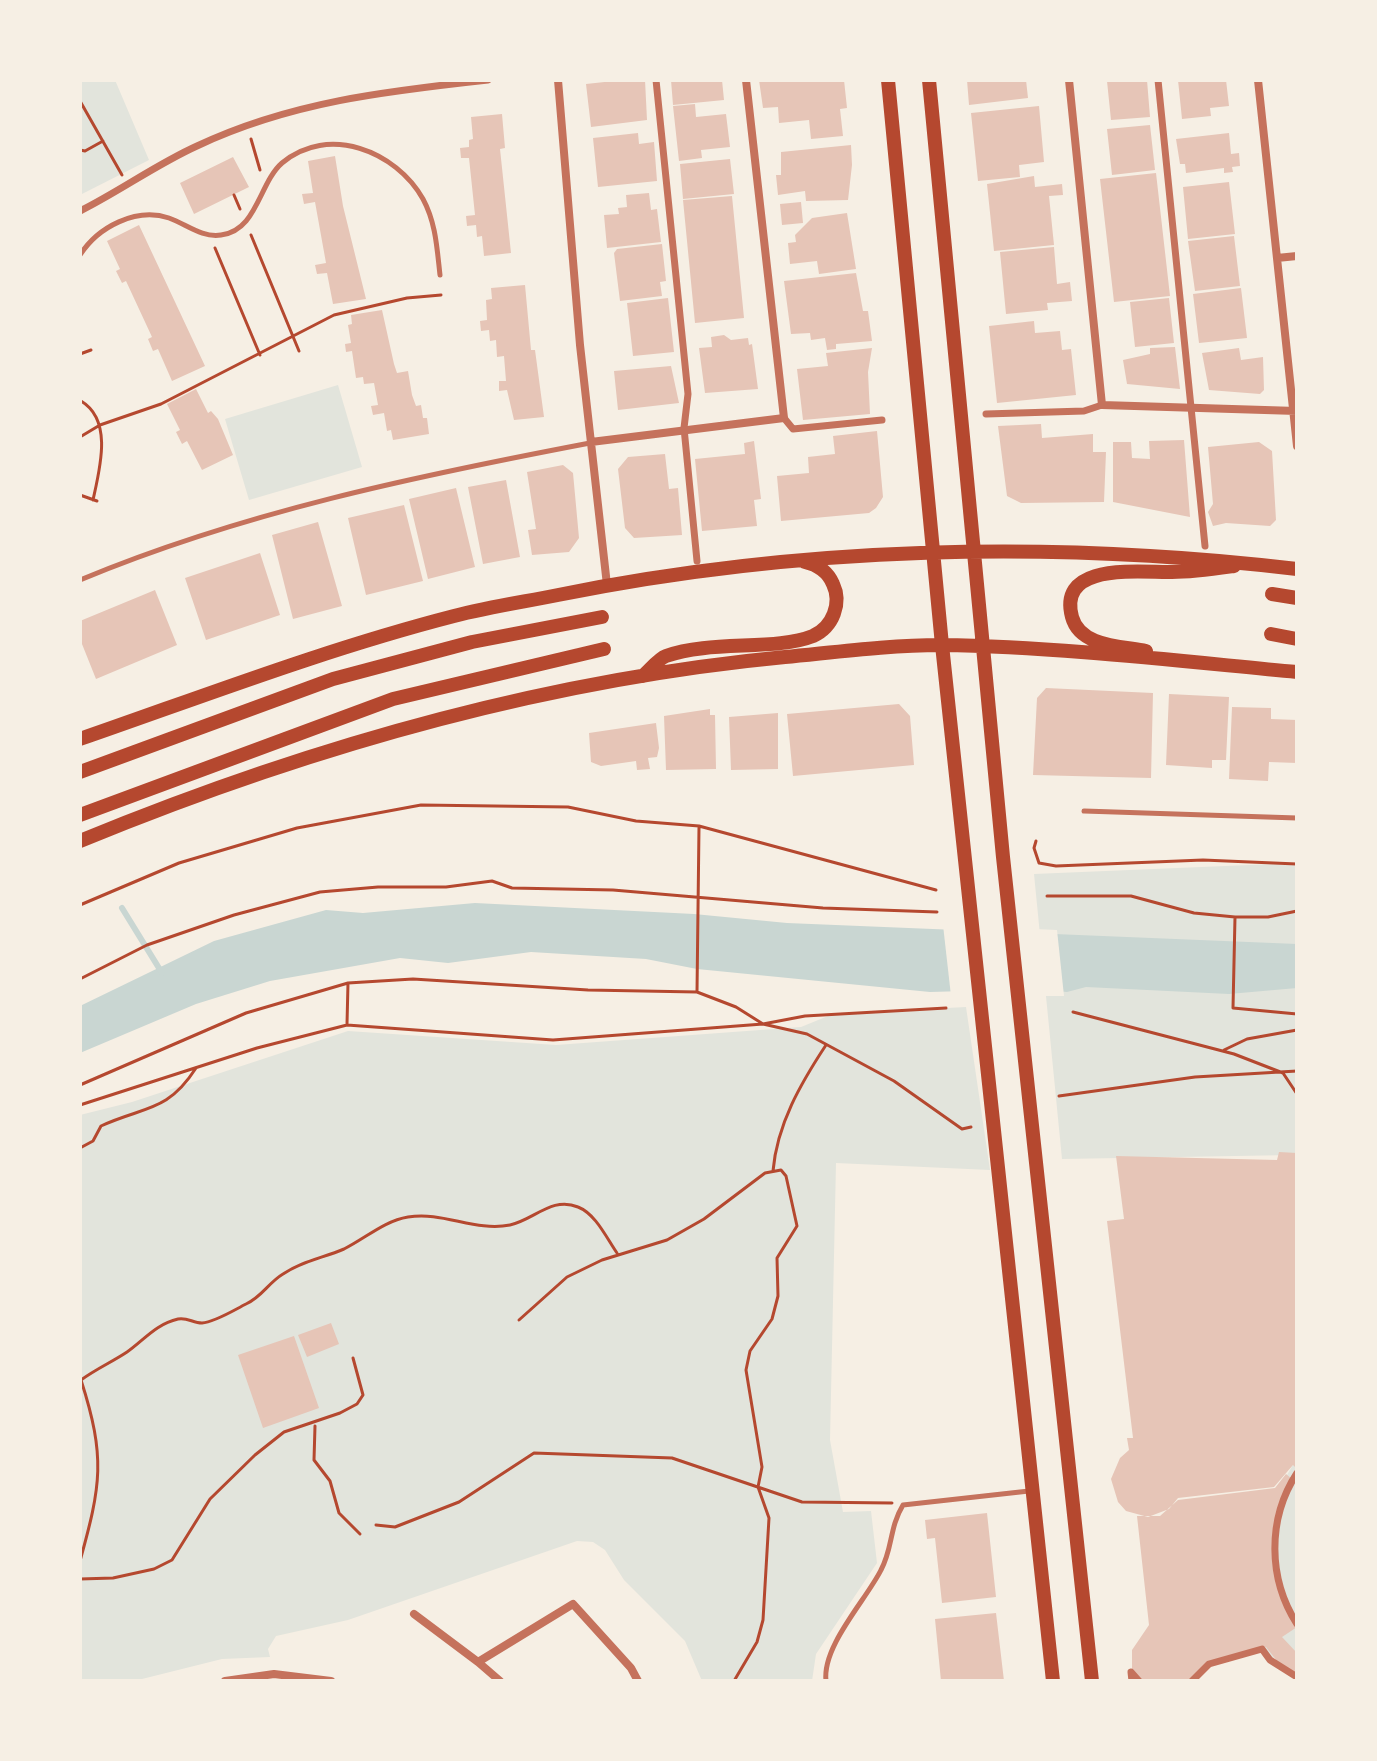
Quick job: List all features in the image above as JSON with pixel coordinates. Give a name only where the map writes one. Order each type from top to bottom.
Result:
[{"type":"main road","points":[[888,80],[932,554],[1053,1681]]},
{"type":"main road","points":[[929,80],[1023,1056],[1092,1681]]},
{"type":"main road","points":[[80,739],[318,654],[457,615],[607,585],[790,562],[973,551],[1100,552],[1297,569]]},
{"type":"main road","points":[[643,676],[664,657],[712,647],[802,638],[825,628],[837,607],[833,582],[815,565],[790,562]]},
{"type":"main road","points":[[1208,663],[1087,637],[1073,619],[1073,596],[1087,578],[1098,574],[1175,572],[1250,563]]},
{"type":"main road","points":[[1272,594],[1297,598]]},
{"type":"main road","points":[[80,772],[333,679],[472,642],[602,617]]},
{"type":"main road","points":[[1271,634],[1297,639]]},
{"type":"main road","points":[[80,841],[183,799],[325,750],[451,715],[719,663],[942,645],[1297,672]]},
{"type":"main road","points":[[80,815],[393,699],[604,649]]},
{"type":"street","points":[[80,211],[196,146],[248,126],[362,94],[488,80]]},
{"type":"street","points":[[558,80],[607,585]]},
{"type":"street","points":[[656,80],[688,394],[684,428],[697,561]]},
{"type":"street","points":[[746,80],[784,418],[793,429],[882,420]]},
{"type":"street","points":[[1069,80],[1102,405]]},
{"type":"street","points":[[1158,80],[1194,409],[1205,546]]},
{"type":"street","points":[[1258,80],[1296,410],[1297,446]]},
{"type":"street","points":[[1277,258],[1297,256]]},
{"type":"street","points":[[986,414],[1084,411],[1102,405],[1296,410]]},
{"type":"street","points":[[591,442],[684,428],[784,418]]},
{"type":"street","points":[[1297,1473],[1276,1520],[1274,1567],[1285,1605],[1297,1624]]},
{"type":"street","points":[[478,1662],[573,1604],[631,1668],[638,1681]]},
{"type":"street","points":[[414,1614],[500,1681]]},
{"type":"street","points":[[1192,1681],[1209,1664],[1262,1649],[1270,1660],[1297,1677]]},
{"type":"street","points":[[1132,1681],[1131,1672],[1139,1681]]},
{"type":"street","points":[[225,1681],[274,1674],[331,1681]]},
{"type":"lane","points":[[80,255],[94,236],[139,216],[167,218],[209,234],[221,235],[245,221],[283,163],[319,146],[363,148],[385,159],[407,177],[423,199],[435,229],[440,275]]},
{"type":"lane","points":[[80,580],[201,533],[307,504],[591,442]]},
{"type":"lane","points":[[1084,811],[1297,818]]},
{"type":"lane","points":[[826,1681],[829,1655],[882,1569],[892,1524],[903,1505],[1032,1490]]},
{"type":"path","points":[[80,101],[128,186]]},
{"type":"path","points":[[248,126],[265,189]]},
{"type":"path","points":[[80,150],[85,151],[103,141]]},
{"type":"path","points":[[234,195],[299,351]]},
{"type":"path","points":[[209,234],[260,355]]},
{"type":"path","points":[[80,437],[100,425],[161,404],[346,311],[407,298],[441,295]]},
{"type":"path","points":[[80,354],[91,350]]},
{"type":"path","points":[[80,495],[95,500],[100,425],[93,410],[81,401]]},
{"type":"path","points":[[80,905],[179,863],[268,837],[421,805],[568,807],[636,821],[699,826],[936,890]]},
{"type":"path","points":[[697,992],[699,826]]},
{"type":"path","points":[[1036,841],[1034,848],[1039,863],[1056,866],[1203,860],[1297,864]]},
{"type":"path","points":[[80,979],[147,945],[267,905],[320,892],[378,887],[446,887],[492,881],[512,888],[556,887],[823,908],[937,912]]},
{"type":"path","points":[[1047,896],[1131,896],[1194,913],[1235,917],[1268,917],[1297,911]]},
{"type":"path","points":[[1235,917],[1233,1008],[1297,1014]]},
{"type":"path","points":[[80,1085],[246,1013],[348,983],[413,979],[588,990],[697,992],[736,1007],[763,1024],[807,1034],[894,1081],[962,1129],[971,1127]]},
{"type":"path","points":[[347,1025],[348,983]]},
{"type":"path","points":[[80,1105],[347,1025],[553,1040],[763,1024],[805,1016],[946,1008]]},
{"type":"path","points":[[1073,1012],[1234,1054],[1283,1073],[1297,1094]]},
{"type":"path","points":[[1223,1051],[1247,1039],[1297,1030]]},
{"type":"path","points":[[773,1171],[787,1115],[804,1077],[826,1045]]},
{"type":"path","points":[[80,1148],[93,1141],[101,1126],[140,1114],[181,1092],[196,1068]]},
{"type":"path","points":[[1059,1096],[1195,1077],[1297,1071]]},
{"type":"path","points":[[519,1320],[567,1277],[618,1255],[667,1240],[773,1171],[781,1170],[786,1176],[797,1226],[777,1258],[778,1296],[772,1319],[750,1351],[746,1370],[762,1467],[758,1487],[769,1518],[763,1620],[757,1642],[734,1681]]},
{"type":"path","points":[[80,1561],[89,1539],[100,1484],[98,1450],[81,1380],[131,1349],[157,1328],[180,1319],[208,1321],[244,1305],[262,1296],[274,1280],[311,1258],[336,1252],[384,1223],[405,1217],[437,1217],[461,1224],[502,1226],[565,1204],[584,1210],[592,1217],[618,1255]]},
{"type":"path","points":[[80,1579],[89,1582],[121,1576],[154,1569],[172,1560],[210,1499],[255,1455],[284,1432],[315,1424],[357,1404],[363,1395],[353,1358]]},
{"type":"path","points":[[315,1424],[314,1460],[330,1481],[339,1513],[360,1534]]},
{"type":"path","points":[[376,1525],[395,1527],[459,1502],[534,1453],[672,1458],[802,1502],[839,1505],[873,1501],[903,1505]]},
{"type":"shaded area","points":[[80,80],[115,80],[149,160],[80,195]]},
{"type":"shaded area","points":[[338,385],[362,467],[249,500],[225,419]]},
{"type":"shaded area","points":[[1297,863],[1297,1183],[1293,1155],[1062,1159],[1034,874]]},
{"type":"shaded area","points":[[475,903],[694,914],[787,923],[1297,944],[1297,988],[1229,994],[1086,987],[1067,992],[1036,989],[930,992],[697,969],[646,959],[531,952],[448,963],[400,958],[270,981],[196,1004],[80,1053],[80,1006],[214,941],[326,910],[363,913]]},
{"type":"shaded area","points":[[966,1007],[990,1170],[836,1163],[830,1440],[843,1512],[871,1511],[877,1563],[816,1654],[812,1681],[702,1681],[685,1641],[624,1580],[605,1550],[593,1542],[577,1541],[348,1620],[276,1636],[268,1649],[270,1657],[222,1659],[134,1681],[80,1681],[80,1115],[132,1102],[348,1031],[556,1045],[801,1027],[833,1014]]},
{"type":"shaded area","points":[[1297,1458],[1297,1671],[1277,1656],[1270,1660],[1261,1647],[1270,1504]]},
{"type":"pier","points":[[943,925],[1057,930],[1064,996],[951,996]]},
{"type":"building","points":[[645,80],[647,120],[591,127],[586,84]]},
{"type":"building","points":[[671,80],[722,80],[724,100],[673,105]]},
{"type":"building","points":[[759,80],[844,80],[847,108],[840,109],[843,136],[811,139],[809,120],[779,123],[778,107],[763,108]]},
{"type":"building","points":[[967,80],[1026,80],[1028,98],[969,105]]},
{"type":"building","points":[[1147,80],[1150,117],[1111,120],[1107,81]]},
{"type":"building","points":[[1178,80],[1226,80],[1229,106],[1210,108],[1211,116],[1182,119]]},
{"type":"building","points":[[695,104],[696,117],[726,114],[730,147],[701,150],[702,158],[679,161],[673,106]]},
{"type":"building","points":[[1039,106],[1044,162],[1019,165],[1020,177],[978,181],[971,113]]},
{"type":"building","points":[[502,114],[505,148],[500,149],[511,253],[484,256],[482,236],[477,237],[476,225],[467,226],[466,216],[475,215],[469,158],[461,158],[460,148],[469,147],[469,140],[473,139],[471,117]]},
{"type":"building","points":[[1150,125],[1155,170],[1112,175],[1107,129]]},
{"type":"building","points":[[638,133],[639,144],[654,142],[657,181],[598,187],[593,138]]},
{"type":"building","points":[[1229,133],[1231,154],[1239,153],[1240,166],[1232,167],[1233,172],[1224,173],[1224,168],[1186,173],[1185,164],[1180,164],[1176,139]]},
{"type":"building","points":[[851,145],[848,200],[806,201],[805,191],[778,195],[776,175],[781,175],[781,152]]},
{"type":"building","points":[[335,156],[343,206],[366,299],[333,304],[327,273],[317,274],[315,265],[326,263],[315,202],[304,204],[302,194],[313,193],[308,161]]},
{"type":"building","points":[[233,157],[249,187],[194,214],[180,183]]},
{"type":"building","points":[[730,159],[734,194],[683,199],[680,164]]},
{"type":"building","points":[[1156,173],[1170,296],[1114,302],[1100,179]]},
{"type":"building","points":[[1034,176],[1035,187],[1062,184],[1063,195],[1049,196],[1054,245],[994,251],[987,184]]},
{"type":"building","points":[[1229,182],[1235,234],[1188,239],[1183,187]]},
{"type":"building","points":[[649,193],[651,210],[657,209],[661,242],[607,248],[604,215],[619,214],[618,208],[627,207],[626,195]]},
{"type":"building","points":[[732,196],[744,318],[695,323],[683,200]]},
{"type":"building","points":[[801,202],[803,223],[782,225],[780,204]]},
{"type":"building","points":[[847,213],[856,269],[819,274],[817,261],[790,264],[788,243],[796,242],[795,235],[812,218]]},
{"type":"building","points":[[139,225],[205,366],[172,381],[158,349],[153,351],[148,339],[152,337],[126,281],[122,283],[116,271],[120,269],[107,241]]},
{"type":"building","points":[[1234,236],[1240,286],[1195,291],[1188,241]]},
{"type":"building","points":[[662,244],[666,281],[660,282],[662,296],[620,301],[614,253],[617,249]]},
{"type":"building","points":[[1054,247],[1057,284],[1070,282],[1072,301],[1047,303],[1048,310],[1006,314],[1000,252]]},
{"type":"building","points":[[856,273],[863,311],[868,311],[872,341],[836,344],[836,349],[827,350],[825,338],[811,340],[810,333],[791,334],[784,281]]},
{"type":"building","points":[[525,285],[531,350],[535,350],[544,417],[514,420],[507,390],[499,391],[499,381],[506,381],[504,356],[497,357],[496,340],[490,341],[489,330],[481,331],[480,321],[487,320],[486,300],[492,299],[491,288]]},
{"type":"building","points":[[1241,288],[1247,338],[1199,343],[1193,294]]},
{"type":"building","points":[[668,298],[674,352],[633,356],[627,303]]},
{"type":"building","points":[[1169,298],[1174,343],[1135,347],[1130,302]]},
{"type":"building","points":[[382,310],[397,373],[408,371],[412,395],[416,406],[421,405],[423,418],[427,418],[429,434],[393,440],[391,430],[387,431],[384,413],[373,415],[371,406],[378,405],[374,383],[364,384],[363,377],[356,378],[352,351],[346,352],[345,344],[351,343],[348,325],[352,324],[351,315]]},
{"type":"building","points":[[1034,321],[1035,333],[1060,331],[1062,350],[1071,349],[1076,395],[997,403],[989,326]]},
{"type":"building","points":[[724,335],[731,340],[748,338],[749,345],[752,344],[758,389],[705,393],[699,348],[712,347],[711,337]]},
{"type":"building","points":[[1175,347],[1180,389],[1127,384],[1123,360],[1150,354],[1150,348]]},
{"type":"building","points":[[872,348],[868,372],[870,414],[803,420],[797,369],[828,366],[826,353]]},
{"type":"building","points":[[1239,348],[1241,360],[1263,357],[1264,390],[1260,394],[1209,390],[1202,353]]},
{"type":"building","points":[[671,366],[679,403],[618,410],[614,371]]},
{"type":"building","points":[[196,389],[208,413],[211,411],[218,419],[233,455],[202,470],[187,441],[182,444],[176,432],[180,430],[167,404]]},
{"type":"building","points":[[1041,424],[1042,438],[1093,434],[1093,452],[1106,452],[1104,502],[1021,503],[1007,496],[998,426]]},
{"type":"building","points":[[877,431],[883,497],[876,508],[869,513],[781,521],[777,476],[809,473],[808,457],[835,454],[833,436]]},
{"type":"building","points":[[1184,440],[1190,517],[1113,502],[1113,442],[1131,442],[1132,458],[1150,459],[1149,441]]},
{"type":"building","points":[[754,441],[761,499],[754,500],[757,526],[702,531],[695,459],[745,454],[744,443]]},
{"type":"building","points":[[1259,442],[1272,451],[1276,520],[1270,526],[1226,523],[1213,526],[1208,512],[1213,504],[1208,447]]},
{"type":"building","points":[[665,454],[669,489],[678,488],[682,535],[634,538],[625,528],[618,469],[628,457]]},
{"type":"building","points":[[563,465],[573,473],[579,538],[569,552],[532,555],[528,530],[536,529],[527,472]]},
{"type":"building","points":[[506,480],[520,557],[483,564],[468,487]]},
{"type":"building","points":[[456,488],[475,567],[428,579],[409,499]]},
{"type":"building","points":[[404,505],[423,581],[366,595],[348,518]]},
{"type":"building","points":[[318,522],[342,606],[293,619],[272,535]]},
{"type":"building","points":[[260,553],[280,615],[206,640],[185,578]]},
{"type":"building","points":[[155,590],[177,645],[96,679],[80,639],[80,621]]},
{"type":"building","points":[[1046,688],[1153,693],[1151,778],[1033,775],[1037,698]]},
{"type":"building","points":[[1169,694],[1229,697],[1226,760],[1212,760],[1212,768],[1166,765]]},
{"type":"building","points":[[899,704],[910,716],[914,765],[793,776],[787,714]]},
{"type":"building","points":[[1232,707],[1271,708],[1271,719],[1297,720],[1297,763],[1269,762],[1268,781],[1229,779]]},
{"type":"building","points":[[710,709],[710,715],[715,715],[716,769],[666,770],[664,716]]},
{"type":"building","points":[[778,713],[778,769],[731,770],[729,717]]},
{"type":"building","points":[[656,723],[659,748],[657,757],[648,758],[650,769],[637,770],[636,761],[601,766],[591,762],[589,733]]},
{"type":"building","points":[[1279,1152],[1297,1153],[1297,1469],[1293,1465],[1274,1487],[1178,1498],[1169,1509],[1148,1517],[1126,1511],[1118,1502],[1111,1479],[1120,1458],[1129,1450],[1127,1438],[1133,1438],[1107,1221],[1124,1219],[1116,1156],[1277,1160]]},
{"type":"building","points":[[331,1323],[339,1344],[307,1357],[298,1335]]},
{"type":"building","points":[[294,1336],[319,1408],[263,1428],[238,1355]]},
{"type":"building","points":[[1286,1474],[1292,1479],[1276,1529],[1279,1587],[1297,1627],[1282,1637],[1297,1653],[1297,1676],[1277,1661],[1266,1647],[1217,1663],[1189,1681],[1140,1681],[1132,1670],[1132,1650],[1149,1625],[1137,1516],[1160,1516],[1178,1500],[1275,1488]]},
{"type":"building","points":[[987,1513],[996,1597],[942,1603],[935,1538],[927,1539],[925,1520]]},
{"type":"building","points":[[996,1613],[1004,1681],[941,1681],[935,1619]]},
{"type":"waterway","points":[[122,908],[162,973]]}]
